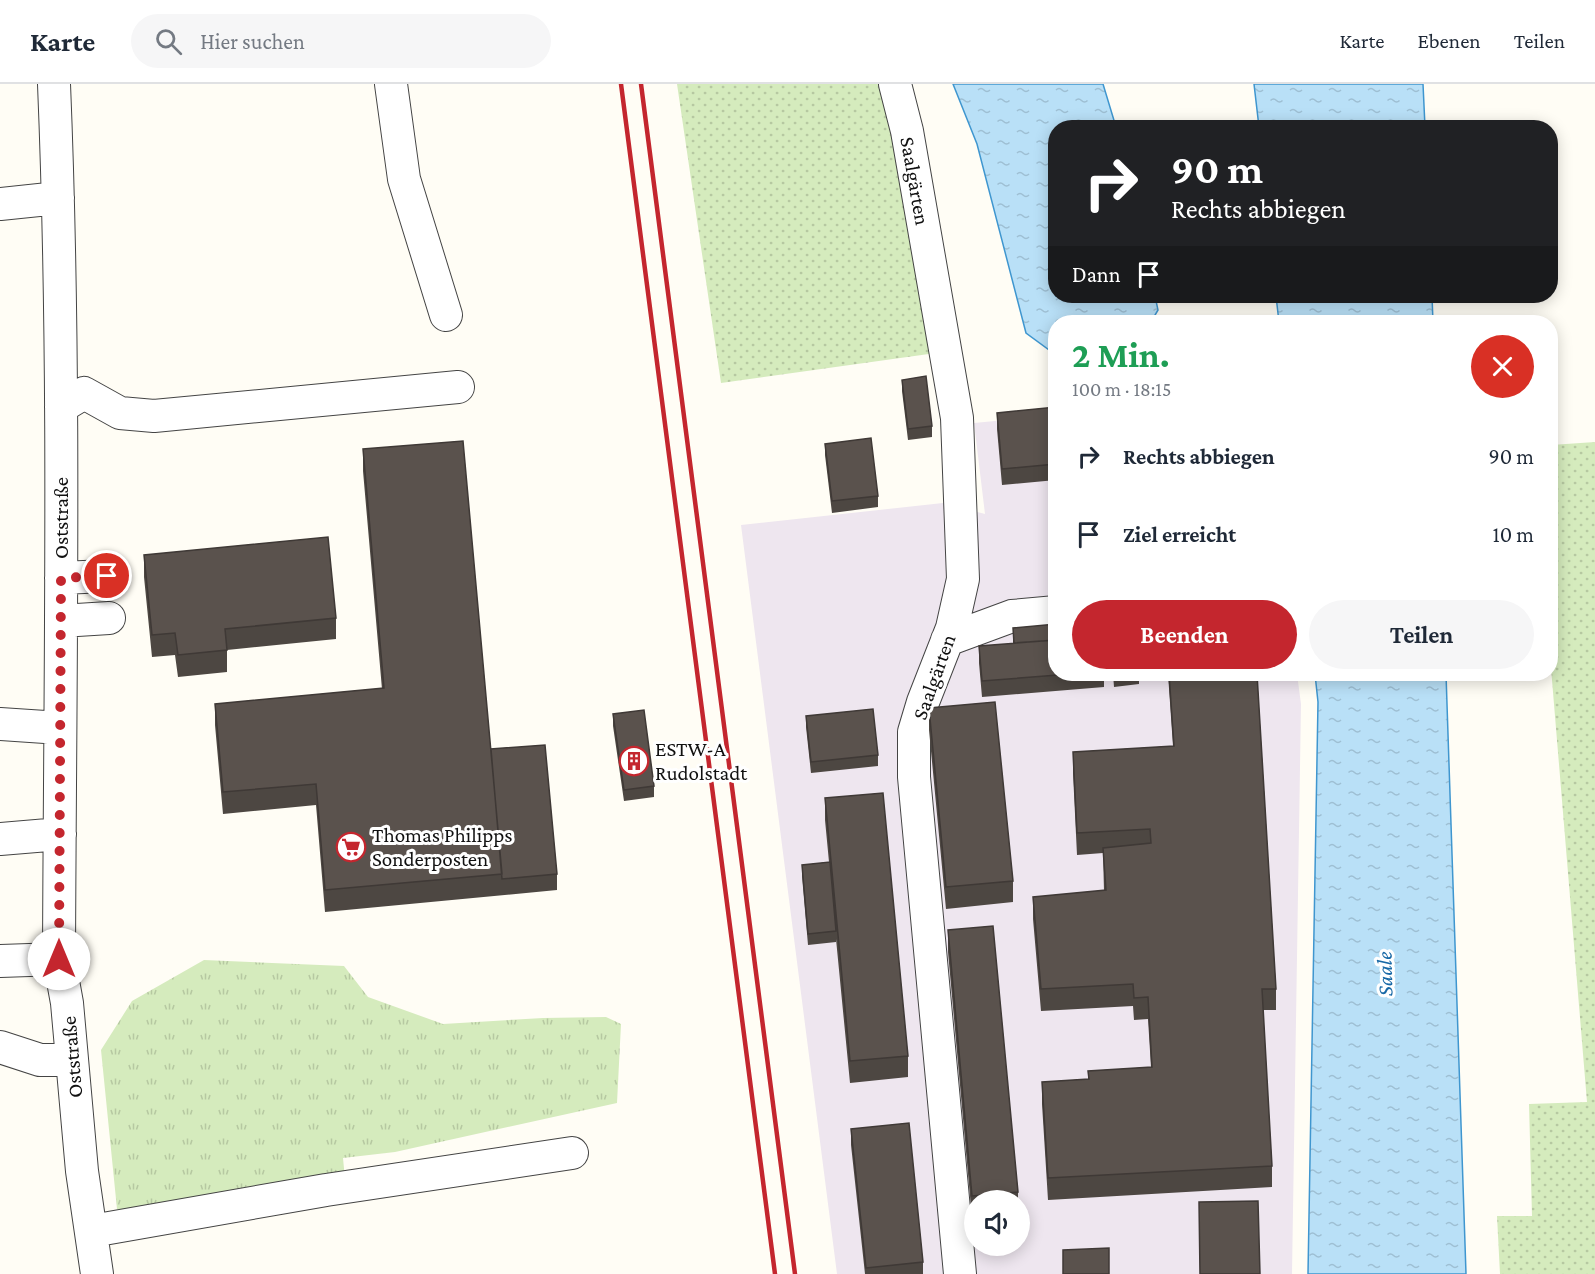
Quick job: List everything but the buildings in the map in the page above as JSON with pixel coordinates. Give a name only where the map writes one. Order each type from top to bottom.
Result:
[{"type":"street","name":"Oststraße","points":[[54,84],[61,407],[59,959],[67,1003],[82,1172],[98,1274]]},
{"type":"street","points":[[391,84],[404,179],[447,315]]},
{"type":"street","name":"Saalgärten","points":[[895,84],[907,131],[957,418],[963,579],[947,640],[914,732],[914,777],[960,1274]]},
{"type":"street","points":[[0,204],[58,198]]},
{"type":"street","points":[[61,407],[84,393],[120,413],[154,416],[458,387]]},
{"type":"street","points":[[61,578],[107,576]]},
{"type":"street","points":[[947,640],[1012,616],[1048,613]]},
{"type":"street","points":[[61,621],[109,618]]},
{"type":"street","points":[[0,724],[60,728]]},
{"type":"street","points":[[0,839],[60,834]]},
{"type":"street","points":[[0,961],[59,959]]},
{"type":"street","points":[[0,1047],[40,1060],[72,1060]]},
{"type":"street","points":[[92,1231],[326,1190],[572,1153]]},
{"type":"shaded area","points":[[1048,416],[1048,681],[1298,681],[1301,704],[1292,1274],[837,1274],[741,525],[943,503],[985,514],[974,423]]},
{"type":"green space","points":[[677,84],[879,84],[908,200],[936,353],[721,383]]},
{"type":"green space","points":[[1595,442],[1595,1274],[1500,1274],[1497,1216],[1532,1216],[1529,1104],[1587,1102],[1552,681],[1558,681],[1558,445]]},
{"type":"green space","points":[[204,960],[344,966],[368,997],[443,1024],[606,1017],[621,1024],[617,1103],[395,1152],[343,1158],[345,1179],[136,1213],[117,1209],[101,1050],[132,1001]]},
{"type":"water","points":[[953,84],[1103,84],[1114,120],[1048,120],[1048,303],[1156,303],[1158,310],[1155,315],[1048,315],[1048,349],[1026,333],[977,144]]},
{"type":"water","points":[[1254,84],[1423,84],[1425,120],[1258,120]]},
{"type":"water","points":[[1277,303],[1432,303],[1433,315],[1278,315]]},
{"type":"water","name":"Saale","points":[[1316,681],[1446,681],[1466,1274],[1308,1274],[1318,702]]},
{"type":"railway","points":[[621,84],[775,1274]]},
{"type":"railway","points":[[641,84],[795,1274]]},
{"type":"place","name":"ESTW-A Rudolstadt","points":[[634,761]]},
{"type":"place","name":"Thomas Philipps Sonderposten","points":[[351,847]]},
{"type":"route","points":[[59,959],[61,578],[107,576]]}]
